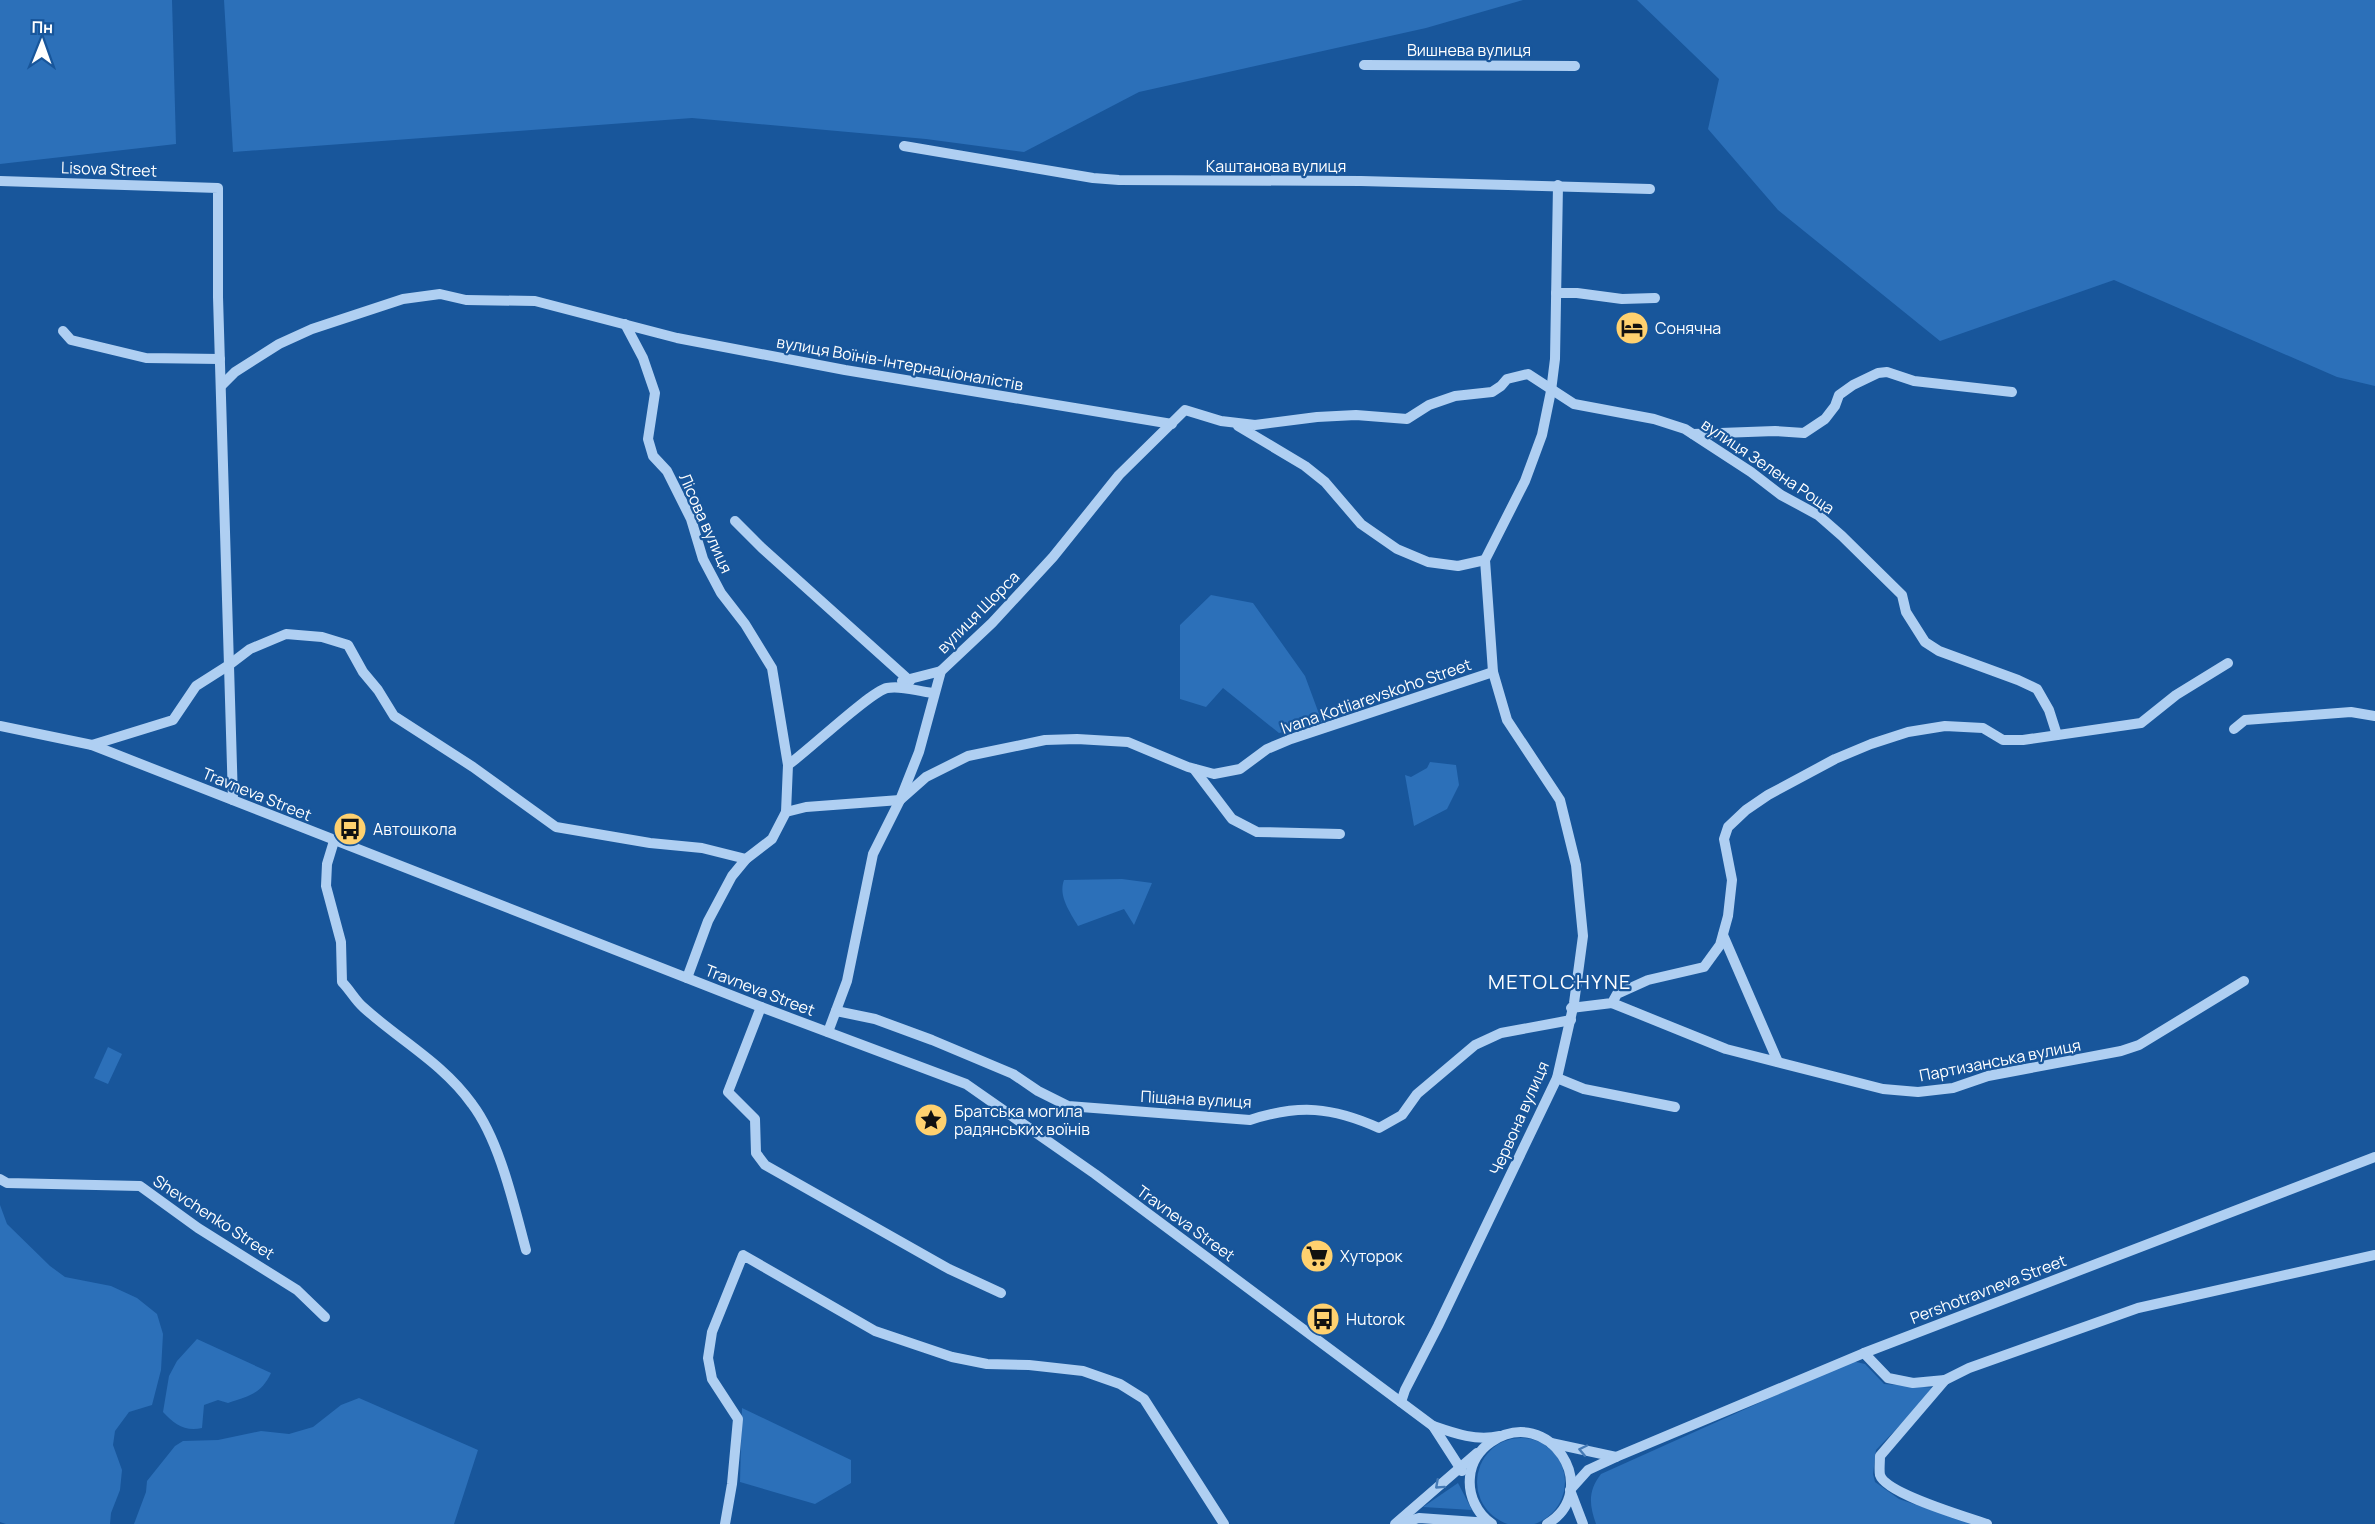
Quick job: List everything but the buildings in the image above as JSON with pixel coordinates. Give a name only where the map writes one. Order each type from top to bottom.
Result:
[{"type":"street","name":"Вишнева вулиця","points":[[1364,65],[1575,66]]},
{"type":"street","name":"Каштанова вулиця","points":[[904,146],[1093,178],[1119,180],[1558,185],[1650,189]]},
{"type":"street","name":"Lisova Street","points":[[0,181],[218,188],[220,359]]},
{"type":"street","points":[[1485,560],[1525,481],[1542,435],[1551,392],[1555,359],[1558,185]]},
{"type":"street","points":[[1556,293],[1577,293],[1622,299],[1655,298]]},
{"type":"street","name":"вулиця Воїнів-Інтернаціоналістів","points":[[222,385],[235,372],[279,344],[312,329],[423,295],[440,294],[466,300],[535,301],[677,338],[845,370],[1172,424]]},
{"type":"street","name":"Лісова вулиця","points":[[625,324],[643,358],[655,393],[648,439],[653,456],[667,471],[691,519],[704,559],[721,593],[745,624],[772,668],[788,765],[786,812]]},
{"type":"street","points":[[63,331],[71,340],[146,358],[220,359],[233,800]]},
{"type":"street","points":[[1692,434],[1775,431],[1804,433],[1825,419],[1835,406],[1839,395],[1865,378],[1878,373],[1887,372],[1914,381],[2012,392]]},
{"type":"street","name":"вулиця Щорса","points":[[828,1032],[849,970],[873,854],[900,800],[919,752],[940,671],[1000,614],[1066,541],[1119,475],[1185,410],[1234,423],[1255,425],[1317,417],[1356,415],[1407,419],[1429,405],[1455,396],[1491,392],[1502,386],[1507,379],[1527,374],[1551,392]]},
{"type":"street","name":"вулиця Зелена Роща","points":[[1551,392],[1574,404],[1654,419],[1685,429],[1751,472],[1781,495],[1818,515],[1902,595],[1906,612],[1925,642],[1939,651],[2037,689],[2049,710],[2057,735]]},
{"type":"street","name":"вулиця Щорса","points":[[1234,423],[1305,466],[1325,482],[1361,524],[1397,549],[1428,562],[1458,566],[1485,560]]},
{"type":"street","points":[[735,521],[910,681]]},
{"type":"street","name":"Червона вулиця","points":[[1401,1402],[1557,1078],[1571,1008],[1574,1003],[1583,936],[1576,865],[1560,800],[1507,720],[1493,672],[1485,560]]},
{"type":"street","points":[[92,745],[172,720],[196,686],[229,665],[250,648],[286,634],[322,637],[348,645],[363,672],[378,690],[394,716],[473,767],[556,827],[650,843],[702,848],[746,859]]},
{"type":"street","points":[[1571,1008],[1612,1003],[1617,994],[1648,980],[1704,967],[1720,945],[1723,935],[1732,880],[1724,839],[1728,827],[1746,810],[1768,795],[1835,759],[1870,744],[1908,732],[1945,726],[1983,728],[2003,740],[2141,723],[2176,695],[2228,663]]},
{"type":"street","points":[[788,765],[857,707],[885,688],[901,681],[910,681],[940,671]]},
{"type":"street","name":"Ivana Kotliarevskoho Street","points":[[900,800],[926,777],[968,756],[1045,740],[1128,742],[1194,769],[1214,774],[1240,769],[1267,749],[1291,739],[1493,672]]},
{"type":"street","points":[[885,688],[909,688],[933,693]]},
{"type":"street","points":[[2234,729],[2245,720],[2351,712],[2375,716]]},
{"type":"street","name":"Travneva Street","points":[[0,726],[92,745],[761,1007],[966,1084],[1095,1173],[1433,1426]]},
{"type":"street","points":[[1194,769],[1232,819],[1257,832],[1340,834]]},
{"type":"street","points":[[687,978],[708,921],[732,876],[746,859],[772,839],[786,812],[806,807],[900,800]]},
{"type":"street","points":[[334,841],[327,864],[327,886],[341,942],[342,982],[352,991],[360,1005],[436,1064],[473,1105],[491,1141],[512,1197],[526,1250]]},
{"type":"street","points":[[1723,935],[1778,1062]]},
{"type":"street","name":"Партизанська вулиця","points":[[1612,1003],[1726,1049],[1883,1089],[1918,1092],[1953,1088],[1988,1076],[2114,1053],[2139,1045],[2244,981]]},
{"type":"street","points":[[761,1007],[728,1092],[754,1119],[756,1153],[765,1165],[949,1269],[1001,1293]]},
{"type":"street","name":"Піщана вулиця","points":[[836,1011],[875,1019],[924,1036],[1013,1074],[1038,1091],[1068,1106],[1250,1120],[1275,1112],[1321,1109],[1357,1118],[1379,1128],[1402,1115],[1418,1094],[1475,1046],[1501,1033],[1570,1020]]},
{"type":"street","points":[[1557,1078],[1584,1089],[1675,1107]]},
{"type":"street","name":"Pershotravneva Street","points":[[1547,1524],[1560,1513],[1570,1490],[1588,1470],[1616,1456],[1864,1353],[2375,1157]]},
{"type":"street","name":"Shevchenko Street","points":[[0,1179],[7,1183],[140,1186],[198,1228],[297,1290],[325,1317]]},
{"type":"street","points":[[725,1524],[732,1484],[738,1419],[712,1378],[708,1358],[712,1332],[743,1255],[874,1330],[952,1357],[987,1364],[1029,1365],[1083,1371],[1120,1384],[1144,1399],[1224,1524]]},
{"type":"street","points":[[1864,1353],[1888,1378],[1913,1383],[1945,1380],[1979,1365],[2138,1308],[2375,1255]]},
{"type":"street","points":[[1945,1380],[1880,1456],[1880,1476],[1887,1485],[1909,1497],[1987,1524]]},
{"type":"street","points":[[1433,1426],[1468,1437],[1487,1439],[1518,1432],[1531,1433],[1551,1443],[1616,1456]]},
{"type":"street","points":[[1433,1426],[1470,1487],[1478,1510],[1491,1523]]},
{"type":"street","points":[[1396,1524],[1459,1467],[1500,1436]]},
{"type":"street","points":[[1551,1443],[1566,1461],[1570,1472],[1570,1490],[1584,1524]]},
{"type":"street","points":[[1470,1487],[1472,1466],[1484,1447]]},
{"type":"street","points":[[1396,1524],[1419,1518],[1491,1523]]},
{"type":"shaded area","points":[[0,0],[172,0],[176,144],[0,164]]},
{"type":"shaded area","points":[[224,0],[1523,0],[1426,28],[1139,92],[1024,152],[926,139],[692,118],[233,152]]},
{"type":"shaded area","points":[[1637,0],[2375,0],[2375,386],[2337,377],[2114,280],[1940,341],[1778,210],[1708,129],[1719,79]]},
{"type":"shaded area","points":[[1211,595],[1253,603],[1305,676],[1322,722],[1279,733],[1223,688],[1206,707],[1180,699],[1180,625]]},
{"type":"shaded area","points":[[1430,762],[1456,765],[1459,785],[1447,809],[1414,826],[1405,775],[1411,777],[1427,768]]},
{"type":"shaded area","points":[[1122,879],[1152,883],[1134,925],[1124,909],[1078,926],[1064,898],[1064,880]]},
{"type":"shaded area","points":[[108,1047],[122,1054],[108,1084],[94,1078]]},
{"type":"shaded area","points":[[0,1205],[7,1224],[50,1266],[65,1277],[111,1286],[137,1298],[157,1314],[163,1334],[161,1370],[152,1405],[129,1412],[115,1431],[113,1445],[122,1470],[120,1490],[111,1513],[110,1524],[6,1524],[0,1522]]},
{"type":"shaded area","points":[[197,1339],[271,1373],[259,1390],[248,1396],[228,1403],[218,1400],[204,1405],[202,1428],[190,1429],[171,1420],[163,1412],[169,1376],[177,1361]]},
{"type":"shaded area","points":[[1852,1361],[1865,1364],[1884,1384],[1936,1388],[1876,1450],[1873,1474],[1875,1482],[1899,1499],[1973,1524],[1596,1524],[1591,1498],[1594,1486],[1601,1474]]},
{"type":"shaded area","points":[[359,1398],[478,1450],[454,1524],[134,1524],[146,1492],[147,1481],[175,1446],[183,1441],[218,1440],[261,1431],[289,1434],[313,1427],[341,1405]]},
{"type":"shaded area","points":[[742,1408],[851,1460],[851,1483],[815,1504],[740,1482]]},
{"type":"shaded area","points":[[1521,1438],[1538,1442],[1552,1451],[1561,1465],[1565,1482],[1561,1499],[1552,1513],[1538,1522],[1521,1526],[1504,1522],[1490,1513],[1481,1499],[1477,1482],[1481,1465],[1490,1451],[1504,1442]]},
{"type":"shaded area","points":[[1458,1483],[1472,1510],[1423,1507]]},
{"type":"place","name":"Сонячна","points":[[1632,328]]},
{"type":"place","name":"Автошкола","points":[[350,829]]},
{"type":"place","name":"Братська могила радянських воїнів","points":[[931,1120]]},
{"type":"place","name":"Хуторок","points":[[1317,1256]]},
{"type":"place","name":"Hutorok","points":[[1323,1319]]},
{"type":"district","name":"METOLCHYNE","points":[[1560,981]]}]
